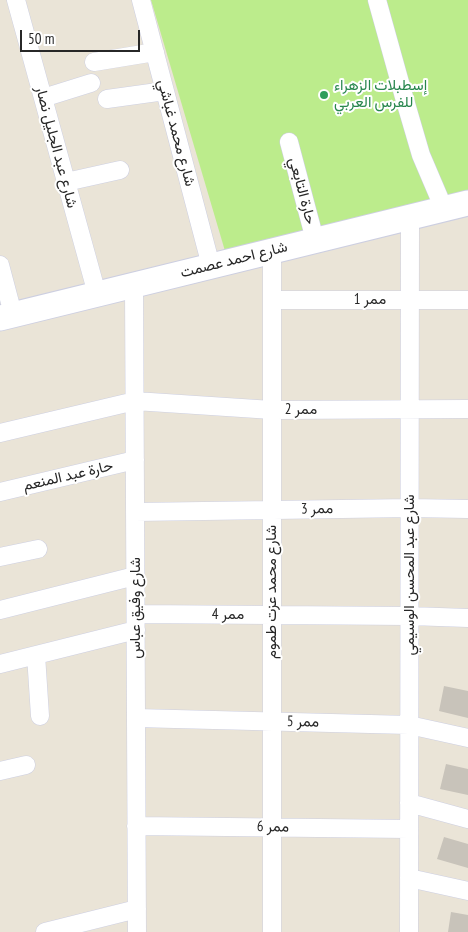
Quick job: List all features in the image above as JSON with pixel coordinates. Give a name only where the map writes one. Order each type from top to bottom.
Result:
[{"type":"main road","name":"شارع احمد عصمت","points":[[7,316],[468,203]]},
{"type":"street","name":"شارع عبد الجليل نصار","points":[[16,0],[96,294]]},
{"type":"street","name":"شارع محمد غباشي","points":[[141,0],[211,266]]},
{"type":"street","points":[[378,0],[419,147],[444,209]]},
{"type":"street","points":[[94,62],[154,52]]},
{"type":"street","points":[[43,98],[91,83]]},
{"type":"street","points":[[107,99],[165,91]]},
{"type":"street","name":"حارة التابعي","points":[[289,142],[315,240]]},
{"type":"street","points":[[66,182],[120,170]]},
{"type":"street","name":"شارع عبد المحسن الوسيمي","points":[[408,932],[410,217]]},
{"type":"street","name":"شارع محمد عزت طموم","points":[[272,251],[272,932]]},
{"type":"street","points":[[0,265],[7,316]]},
{"type":"street","name":"شارع وفيق عباس","points":[[134,285],[137,932]]},
{"type":"street","name":"ممر 1","points":[[272,300],[468,300]]},
{"type":"street","name":"ممر 2","points":[[0,433],[135,401],[272,410],[468,409]]},
{"type":"street","name":"حارة عبد المنعم","points":[[0,492],[135,460]]},
{"type":"street","name":"ممر 3","points":[[135,512],[410,508],[468,509]]},
{"type":"street","points":[[0,557],[38,549]]},
{"type":"street","points":[[0,610],[136,576]]},
{"type":"street","name":"ممر 4","points":[[0,664],[36,655],[136,622],[272,615],[468,618]]},
{"type":"street","points":[[36,655],[40,716]]},
{"type":"street","name":"ممر 5","points":[[136,718],[409,724],[468,738]]},
{"type":"street","points":[[0,771],[26,765]]},
{"type":"street","points":[[409,803],[468,819]]},
{"type":"street","name":"ممر 6","points":[[136,826],[409,828]]},
{"type":"street","points":[[409,878],[468,891]]},
{"type":"street","points":[[45,932],[64,930],[137,909]]},
{"type":"green space","name":"إسطبلات الزهراء للفرس العربي","points":[[151,0],[468,0],[468,191],[225,251]]},
{"type":"building","points":[[444,686],[468,691],[468,718],[439,711]]},
{"type":"building","points":[[446,764],[468,769],[468,795],[440,789]]},
{"type":"building","points":[[444,837],[468,844],[468,868],[437,859]]},
{"type":"building","points":[[451,912],[468,915],[468,932],[448,932]]},
{"type":"place","name":"إسطبلات الزهراء للفرس العربي","points":[[324,95]]}]
